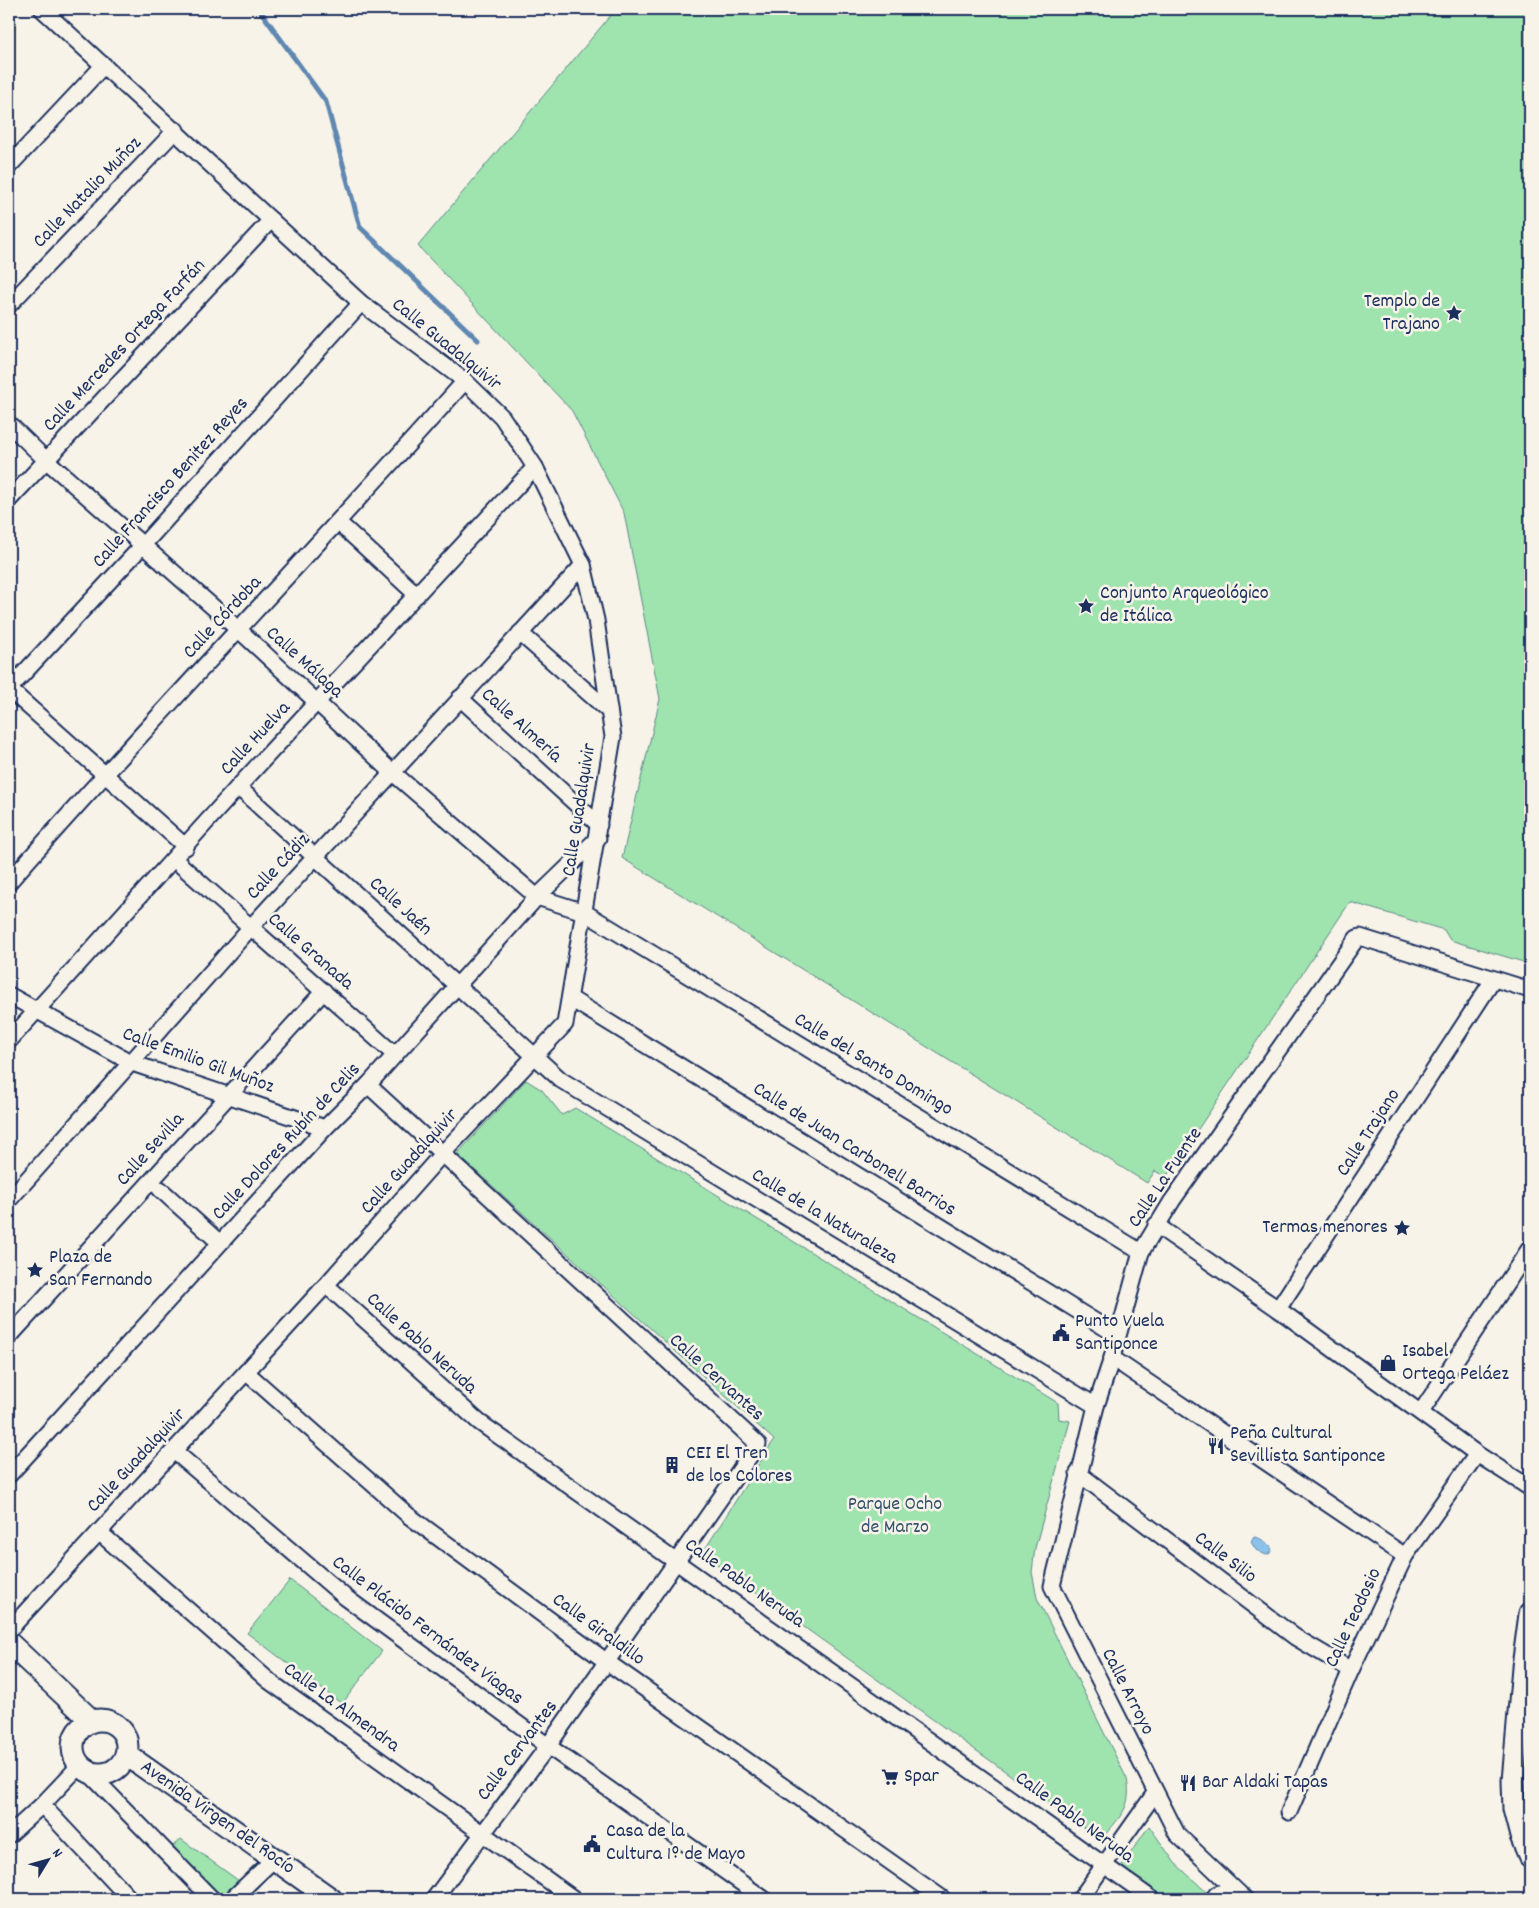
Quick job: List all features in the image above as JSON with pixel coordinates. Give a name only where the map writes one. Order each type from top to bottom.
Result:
[{"type":"street","name":"Calle Guadalquivir","points":[[9,1630],[326,1285],[442,1154],[566,1024],[612,737],[596,620],[582,565],[535,467],[502,417],[465,381],[361,302],[176,130],[42,9]]},
{"type":"street","points":[[9,166],[104,64]]},
{"type":"street","name":"Calle Natalio Muñoz","points":[[9,305],[176,130]]},
{"type":"street","name":"Calle Mercedes Ortega Farfán","points":[[9,500],[271,220]]},
{"type":"street","name":"Calle Francisco Benitez Reyes","points":[[9,689],[143,545],[361,302]]},
{"type":"street","name":"Calle Córdoba","points":[[9,882],[104,774],[339,523],[465,381]]},
{"type":"street","name":"Calle Málaga","points":[[9,424],[46,460],[239,630],[392,772],[536,898],[584,912]]},
{"type":"street","name":"Calle Huelva","points":[[9,1041],[175,860],[238,787],[535,467]]},
{"type":"street","points":[[339,523],[417,595]]},
{"type":"street","name":"Calle Cádiz","points":[[9,1200],[251,927],[582,565]]},
{"type":"street","points":[[520,633],[609,711]]},
{"type":"street","points":[[9,689],[186,847]]},
{"type":"street","name":"Calle Almería","points":[[460,698],[598,832]]},
{"type":"street","name":"Calle Jaén","points":[[238,787],[536,1057]]},
{"type":"street","name":"Calle Dolores Rubín de Celis","points":[[10,1471],[325,1128],[396,1055],[457,985],[598,832]]},
{"type":"street","name":"Calle Granada","points":[[175,860],[396,1055]]},
{"type":"street","name":"Calle del Santo Domingo","points":[[584,912],[1141,1252]]},
{"type":"street","name":"Calle La Fuente","points":[[1078,1473],[1141,1252],[1156,1225],[1357,938],[1360,937],[1493,980]]},
{"type":"street","points":[[1493,980],[1530,990]]},
{"type":"street","name":"Calle Trajano","points":[[1278,1309],[1493,980]]},
{"type":"street","name":"Calle Sevilla","points":[[9,1337],[228,1094],[324,991]]},
{"type":"street","name":"Calle Emilio Gil Muñoz","points":[[9,995],[132,1063],[325,1128]]},
{"type":"street","name":"Calle de Juan Carbonell Barrios","points":[[571,999],[1117,1336]]},
{"type":"street","name":"Calle de la Naturaleza","points":[[536,1057],[561,1080],[1096,1406]]},
{"type":"street","name":"Calle Cervantes","points":[[368,1085],[758,1444],[548,1746],[434,1899]]},
{"type":"street","points":[[160,1189],[220,1243]]},
{"type":"street","points":[[1156,1225],[1278,1309],[1477,1454],[1530,1488]]},
{"type":"street","points":[[1421,1412],[1530,1248]]},
{"type":"street","name":"Calle Pablo Neruda","points":[[326,1285],[479,1422],[1152,1899]]},
{"type":"street","points":[[1112,1358],[1405,1556]]},
{"type":"street","name":"Calle Giraldillo","points":[[246,1372],[409,1516],[607,1662],[943,1899]]},
{"type":"street","name":"Calle Plácido Fernández Viagas","points":[[174,1451],[345,1597],[548,1746],[764,1899]]},
{"type":"street","name":"Calle Teodosio","points":[[1289,1812],[1351,1670],[1405,1556],[1477,1454]]},
{"type":"street","name":"Calle Silio","points":[[1078,1473],[1295,1637],[1351,1670]]},
{"type":"street","name":"Calle Arroyo","points":[[1078,1473],[1052,1586],[1155,1793],[1178,1834],[1231,1888],[1245,1899]]},
{"type":"street","name":"Calle La Almendra","points":[[99,1532],[269,1681],[574,1899]]},
{"type":"street","points":[[1530,1614],[1526,1670],[1513,1781],[1514,1809],[1521,1836],[1530,1857]]},
{"type":"street","points":[[9,1643],[92,1720]]},
{"type":"street","points":[[83,1768],[106,1774],[122,1763],[126,1755],[126,1738],[116,1724],[109,1720],[92,1720],[78,1730],[74,1738],[75,1757],[83,1768],[212,1899]]},
{"type":"street","name":"Avenida Virgen del Rocío","points":[[126,1755],[331,1899]]},
{"type":"street","points":[[9,1834],[83,1768]]},
{"type":"street","points":[[1080,1899],[1155,1793]]},
{"type":"street","points":[[42,1805],[130,1899]]},
{"type":"street","points":[[232,1899],[274,1858]]},
{"type":"street","points":[[1213,1899],[1217,1894],[1231,1888]]},
{"type":"green space","name":"Conjunto Arqueológico de Itálica","points":[[616,9],[1530,9],[1530,964],[1450,940],[1444,930],[1350,902],[1166,1177],[1155,1171],[1147,1183],[622,858],[660,699],[624,513],[572,411],[418,246]]},
{"type":"green space","name":"Parque Ocho de Marzo","points":[[526,1080],[542,1090],[562,1115],[575,1108],[1058,1403],[1059,1419],[1070,1421],[1035,1548],[1032,1572],[1037,1598],[1127,1779],[1128,1798],[1126,1806],[1101,1840],[702,1554],[774,1440],[457,1154]]},
{"type":"green space","points":[[290,1580],[382,1651],[342,1704],[247,1633]]},
{"type":"green space","points":[[1149,1826],[1175,1863],[1214,1899],[1157,1899],[1118,1871]]},
{"type":"green space","points":[[181,1839],[264,1899],[219,1899],[171,1848]]},
{"type":"water","points":[[1254,1537],[1269,1545],[1272,1550],[1269,1554],[1266,1555],[1256,1550],[1251,1542]]},
{"type":"waterway","points":[[259,9],[326,102],[360,227],[478,340]]},
{"type":"place","name":"Templo de Trajano","points":[[1454,313]]},
{"type":"place","name":"Conjunto Arqueológico de Itálica","points":[[1086,606]]},
{"type":"place","name":"Termas menores","points":[[1402,1228]]},
{"type":"place","name":"Plaza de San Fernando","points":[[35,1270]]},
{"type":"place","name":"Punto Vuela Santiponce","points":[[1061,1333]]},
{"type":"place","name":"Isabel Ortega Peláez","points":[[1388,1363]]},
{"type":"place","name":"Peña Cultural Sevillista Santiponce","points":[[1216,1446]]},
{"type":"place","name":"CEI El Tren de los Colores","points":[[672,1465]]},
{"type":"place","name":"Spar","points":[[890,1777]]},
{"type":"place","name":"Bar Aldaki Tapas","points":[[1188,1783]]},
{"type":"place","name":"Casa de la Cultura 1º de Mayo","points":[[592,1844]]}]
